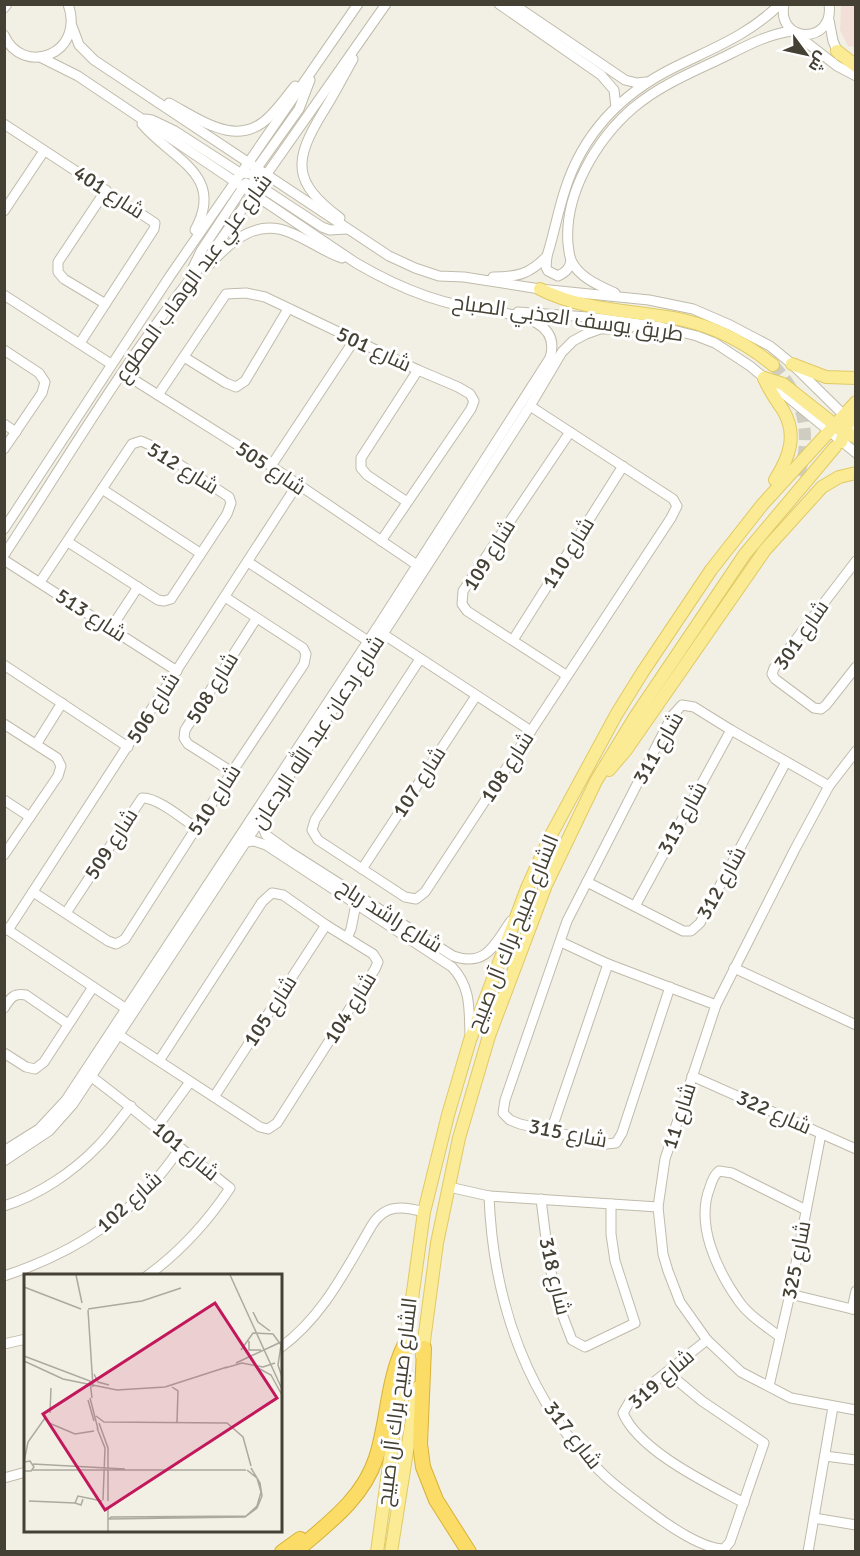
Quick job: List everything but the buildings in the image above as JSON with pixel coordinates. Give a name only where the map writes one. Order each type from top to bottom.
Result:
[{"type":"highway","points":[[295,1551],[352,1500],[370,1474],[376,1460],[393,1372],[405,1346]]},
{"type":"highway","points":[[424,1348],[421,1456],[430,1490],[462,1551]]},
{"type":"highway","points":[[282,1551],[352,1500]]},
{"type":"highway","points":[[448,1522],[469,1551]]},
{"type":"main road","points":[[837,51],[855,66]]},
{"type":"main road","points":[[540,289],[582,304],[674,318],[706,326],[737,340],[773,365]]},
{"type":"main road","points":[[792,364],[826,377],[855,378]]},
{"type":"main road","points":[[764,378],[783,384],[844,429]]},
{"type":"main road","points":[[762,505],[786,463],[791,436],[787,417],[764,378]]},
{"type":"main road","name":"الشارع صبيح براك آل صبيح","points":[[391,1551],[424,1348],[437,1243],[459,1138],[473,1087],[507,986],[546,885],[597,781],[657,683],[745,554],[844,429],[855,402]]},
{"type":"main road","name":"الشارع صبيح براك آل صبيح","points":[[377,1551],[424,1212],[448,1115],[470,1040],[527,888],[551,835],[616,715],[711,570],[762,505],[844,429]]},
{"type":"main road","points":[[597,781],[626,750],[748,572],[780,531],[822,487],[839,477],[855,473]]},
{"type":"main road","points":[[657,683],[665,661],[687,627],[797,479]]},
{"type":"street","points":[[4,8],[7,4]]},
{"type":"street","points":[[40,57],[52,54],[62,47],[69,37],[72,15],[68,4]]},
{"type":"street","points":[[72,15],[76,4]]},
{"type":"street","name":"شارع علي عبد الوهاب المطوع","points":[[248,162],[358,4]]},
{"type":"street","name":"شارع علي عبد الوهاب المطوع","points":[[267,175],[386,4]]},
{"type":"street","points":[[499,4],[601,75],[614,90],[616,107]]},
{"type":"street","points":[[513,4],[625,80],[637,83],[647,82]]},
{"type":"street","points":[[782,4],[784,20],[794,32],[828,59],[855,76]]},
{"type":"street","points":[[571,261],[564,273],[558,276],[553,275],[546,267],[564,192],[577,159],[596,129],[616,107],[647,82],[741,35],[782,4]]},
{"type":"street","points":[[829,4],[829,20],[837,51],[855,76]]},
{"type":"street","points":[[124,80],[215,128],[235,132],[255,127],[271,117],[350,16]]},
{"type":"street","points":[[626,298],[580,273],[571,261],[567,233],[580,183],[604,140],[621,119],[663,88],[771,35],[794,32],[811,35],[825,27],[829,20]]},
{"type":"street","points":[[369,244],[311,191],[302,171],[302,161],[307,141],[372,23]]},
{"type":"street","name":"طريق يوسف العذبي الصباح","points":[[72,26],[79,45],[86,53],[248,162],[249,179],[267,175],[369,244],[415,268],[439,276],[464,277],[540,289],[667,303],[713,317],[753,336],[792,364],[844,429],[855,453]]},
{"type":"street","points":[[4,35],[12,47],[20,53],[40,57],[78,76],[137,117],[151,134],[193,169],[202,188],[204,199],[200,220],[170,276]]},
{"type":"street","points":[[186,284],[201,251],[299,109],[312,72]]},
{"type":"street","points":[[614,90],[621,91],[626,88],[625,80]]},
{"type":"street","points":[[635,107],[635,121]]},
{"type":"street","points":[[137,117],[152,120],[175,130],[322,227],[330,230],[347,229]]},
{"type":"street","name":"شارع 401","points":[[4,124],[155,223],[154,229],[80,343]]},
{"type":"street","points":[[4,211],[44,151]]},
{"type":"street","name":"شارع علي عبد الوهاب المطوع","points":[[4,558],[169,306],[210,255],[254,194],[249,179]]},
{"type":"street","name":"شارع علي عبد الوهاب المطوع","points":[[4,529],[170,276],[249,179]]},
{"type":"street","points":[[104,303],[64,279],[58,272],[58,262],[106,190]]},
{"type":"street","name":"طريق يوسف العذبي الصباح","points":[[254,194],[356,263],[406,289],[435,299],[487,310],[588,317],[679,331],[715,343],[764,378]]},
{"type":"street","points":[[169,306],[233,241],[258,228],[282,229],[319,248],[356,263]]},
{"type":"street","points":[[464,277],[522,275],[536,267],[547,256]]},
{"type":"street","name":"شارع 501","points":[[158,395],[226,294],[246,293],[265,297],[470,394],[474,401],[471,409],[381,541]]},
{"type":"street","points":[[4,295],[111,364]]},
{"type":"street","points":[[184,357],[226,384],[236,387],[245,381],[288,309]]},
{"type":"street","points":[[487,310],[516,315],[536,322],[549,334],[552,347],[558,344],[562,347],[562,352]]},
{"type":"street","name":"شارع ردعان عبد الله الردعان","points":[[330,706],[417,565],[530,406],[562,352],[573,341],[586,334],[600,329],[628,329],[636,324]]},
{"type":"street","points":[[271,466],[355,339]]},
{"type":"street","name":"شارع ردعان عبد الله الردعان","points":[[4,1151],[63,1118],[126,1008],[330,706],[383,634],[550,358],[552,347]]},
{"type":"street","points":[[4,350],[39,373],[45,382],[42,393],[4,449]]},
{"type":"street","points":[[408,502],[367,475],[361,468],[361,458],[418,370]]},
{"type":"street","name":"شارع 505","points":[[123,373],[271,466],[417,565]]},
{"type":"street","name":"شارع 108","points":[[420,659],[312,827],[318,840],[405,897],[416,899],[426,892],[566,675],[671,518],[676,506],[673,499],[530,406]]},
{"type":"street","points":[[4,424],[16,432]]},
{"type":"street","name":"شارع 109","points":[[566,675],[467,611],[462,604],[463,591],[570,432]]},
{"type":"street","name":"شارع 512","points":[[40,582],[132,444],[141,441],[150,445],[229,497],[231,503],[227,514],[171,599],[164,601],[158,600],[68,542]]},
{"type":"street","name":"شارع 110","points":[[513,640],[623,466]]},
{"type":"street","name":"شارع 506","points":[[6,929],[33,892],[297,485]]},
{"type":"street","points":[[102,489],[200,553]]},
{"type":"street","name":"شارع 513","points":[[4,558],[177,671]]},
{"type":"street","name":"شارع 301","points":[[855,561],[774,668],[772,674],[814,708],[821,709],[855,667]]},
{"type":"street","points":[[248,562],[368,641]]},
{"type":"street","points":[[111,628],[138,587]]},
{"type":"street","name":"شارع 510","points":[[33,892],[108,941],[116,944],[125,939],[304,664],[306,654],[303,648],[225,597]]},
{"type":"street","name":"شارع 508","points":[[232,772],[188,744],[184,738],[185,730],[256,619]]},
{"type":"street","points":[[383,634],[531,731]]},
{"type":"street","points":[[4,665],[128,747]]},
{"type":"street","name":"شارع 107","points":[[362,869],[476,696]]},
{"type":"street","points":[[37,743],[62,704]]},
{"type":"street","name":"شارع 311","points":[[561,942],[567,921],[672,716],[682,705],[694,706],[730,730],[830,786]]},
{"type":"street","points":[[4,724],[37,743],[57,758],[61,766],[58,776],[4,855]]},
{"type":"street","name":"شارع 313","points":[[635,906],[730,730]]},
{"type":"street","name":"شارع ردعان عبد الله الردعان","points":[[88,1074],[119,1035],[246,842],[300,751]]},
{"type":"street","name":"شارع 11","points":[[855,751],[830,786],[716,1005],[665,1159],[658,1207],[663,1254],[668,1271],[680,1302],[706,1340],[741,1372],[791,1398],[855,1410]]},
{"type":"street","name":"شارع 312","points":[[587,882],[683,931],[691,931],[700,923],[786,762]]},
{"type":"street","name":"شارع 509","points":[[66,913],[142,798],[155,801],[196,828]]},
{"type":"street","points":[[4,800],[30,817]]},
{"type":"street","name":"شارع راشد رباح","points":[[260,820],[268,842],[356,904],[448,964],[458,974],[469,997],[470,1040]]},
{"type":"street","name":"شارع راشد رباح","points":[[246,842],[268,842],[435,946],[459,958],[471,959],[488,953],[520,910]]},
{"type":"street","name":"شارع 104","points":[[119,1035],[260,1127],[268,1129],[277,1123],[378,962],[373,954],[283,895],[272,893],[262,902],[159,1061]]},
{"type":"street","points":[[347,938],[356,904]]},
{"type":"street","name":"شارع 105","points":[[213,1097],[326,925]]},
{"type":"street","points":[[6,929],[126,1008]]},
{"type":"street","points":[[561,942],[608,964],[716,1005]]},
{"type":"street","name":"شارع 315","points":[[561,942],[505,1100],[503,1113],[510,1120],[606,1144],[616,1143],[622,1134],[670,987]]},
{"type":"street","points":[[552,1131],[608,964]]},
{"type":"street","points":[[734,968],[855,1025]]},
{"type":"street","points":[[4,1053],[26,1067],[36,1069],[44,1062],[93,987]]},
{"type":"street","points":[[4,1008],[11,997],[18,993],[26,995],[68,1024]]},
{"type":"street","name":"شارع 101","points":[[88,1074],[131,1106],[230,1188],[213,1214],[165,1263],[148,1274]]},
{"type":"street","name":"شارع 322","points":[[692,1076],[840,1140],[855,1149]]},
{"type":"street","points":[[157,1127],[190,1082]]},
{"type":"street","name":"شارع 101","points":[[4,1206],[23,1200],[60,1178],[98,1146],[131,1106]]},
{"type":"street","name":"شارع ردعان عبد الله الردعان","points":[[4,1161],[41,1132]]},
{"type":"street","name":"شارع 325","points":[[769,1386],[822,1134]]},
{"type":"street","name":"شارع 102","points":[[4,1276],[32,1267],[66,1251],[106,1227],[166,1169],[180,1148]]},
{"type":"street","points":[[780,1337],[756,1319],[739,1302],[717,1263],[705,1218],[707,1194],[715,1174],[723,1171],[806,1210]]},
{"type":"street","points":[[449,1187],[489,1197],[658,1207]]},
{"type":"street","name":"شارع 317","points":[[489,1197],[491,1238],[500,1290],[521,1354],[543,1398],[584,1454],[605,1476],[666,1523],[716,1549],[724,1549],[730,1542],[764,1443],[702,1401],[667,1372]]},
{"type":"street","name":"شارع 318","points":[[541,1199],[549,1263],[559,1306],[572,1340],[585,1347],[635,1323],[615,1261],[611,1234],[611,1204]]},
{"type":"street","points":[[282,1346],[301,1331],[323,1306],[381,1214],[400,1207],[424,1212]]},
{"type":"street","points":[[790,1294],[854,1310],[855,1291]]},
{"type":"street","points":[[4,1344],[24,1339]]},
{"type":"street","name":"شارع 319","points":[[706,1340],[630,1401],[623,1413],[627,1424],[675,1465],[744,1503]]},
{"type":"street","points":[[808,1551],[832,1407]]},
{"type":"street","points":[[825,1456],[855,1460]]},
{"type":"street","points":[[4,1478],[24,1473]]},
{"type":"street","points":[[814,1518],[855,1525]]},
{"type":"shaded area","points":[[841,5],[855,5],[855,47],[848,46],[840,30]]},
{"type":"tunnel","points":[[773,365],[784,377],[792,391],[803,419],[804,448],[797,479]]}]
